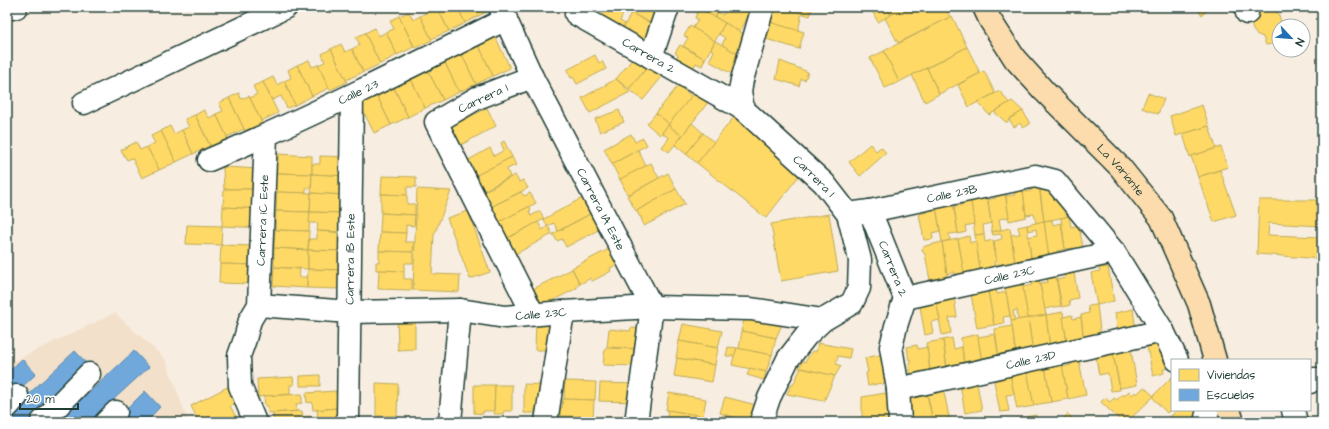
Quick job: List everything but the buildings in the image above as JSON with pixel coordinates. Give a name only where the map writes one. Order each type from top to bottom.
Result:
[{"type":"main road","name":"La Variante","points":[[984,7],[990,20],[1015,58],[1044,91],[1120,167],[1161,218],[1199,304],[1215,359]]},
{"type":"main road","points":[[1229,411],[1233,422]]},
{"type":"street","points":[[84,103],[286,7]]},
{"type":"street","points":[[651,57],[668,7]]},
{"type":"street","points":[[743,109],[740,91],[742,80],[763,7]]},
{"type":"street","name":"Carrera 2","points":[[577,11],[651,57],[743,109]]},
{"type":"street","name":"Carrera 1A Este","points":[[503,13],[532,77],[652,307]]},
{"type":"street","name":"Calle 23","points":[[209,160],[266,136],[352,96],[503,13]]},
{"type":"street","name":"Carrera 1","points":[[532,77],[477,98],[436,122],[533,314]]},
{"type":"street","name":"Carrera 1B Este","points":[[348,422],[352,96]]},
{"type":"street","name":"Carrera 1","points":[[743,109],[824,183],[848,214],[860,260],[859,288],[852,303],[823,320],[806,336],[788,359],[769,398],[761,422]]},
{"type":"street","name":"Carrera 1C Este","points":[[259,305],[266,136]]},
{"type":"street","name":"Calle 23B","points":[[848,214],[870,211],[1035,176],[1055,181],[1114,252]]},
{"type":"street","name":"Carrera 2","points":[[870,211],[905,298],[891,348],[898,389],[900,422]]},
{"type":"street","points":[[1114,252],[1164,331],[1177,359]]},
{"type":"street","name":"Calle 23C","points":[[905,298],[1114,252]]},
{"type":"street","points":[[255,422],[240,386],[239,356],[250,320],[259,305]]},
{"type":"street","name":"Calle 23C","points":[[259,305],[349,312],[460,310],[505,318],[533,314],[652,307],[751,309],[823,320]]},
{"type":"street","points":[[636,422],[652,307]]},
{"type":"street","points":[[450,422],[460,310]]},
{"type":"street","points":[[546,422],[563,312]]},
{"type":"street","name":"Calle 23D","points":[[898,389],[1164,331]]},
{"type":"street","points":[[42,422],[88,374]]},
{"type":"street","points":[[1311,382],[1322,379]]},
{"type":"street","points":[[1293,411],[1296,422]]},
{"type":"shaded area","points":[[115,313],[166,360],[188,422],[7,422],[7,364]]}]
